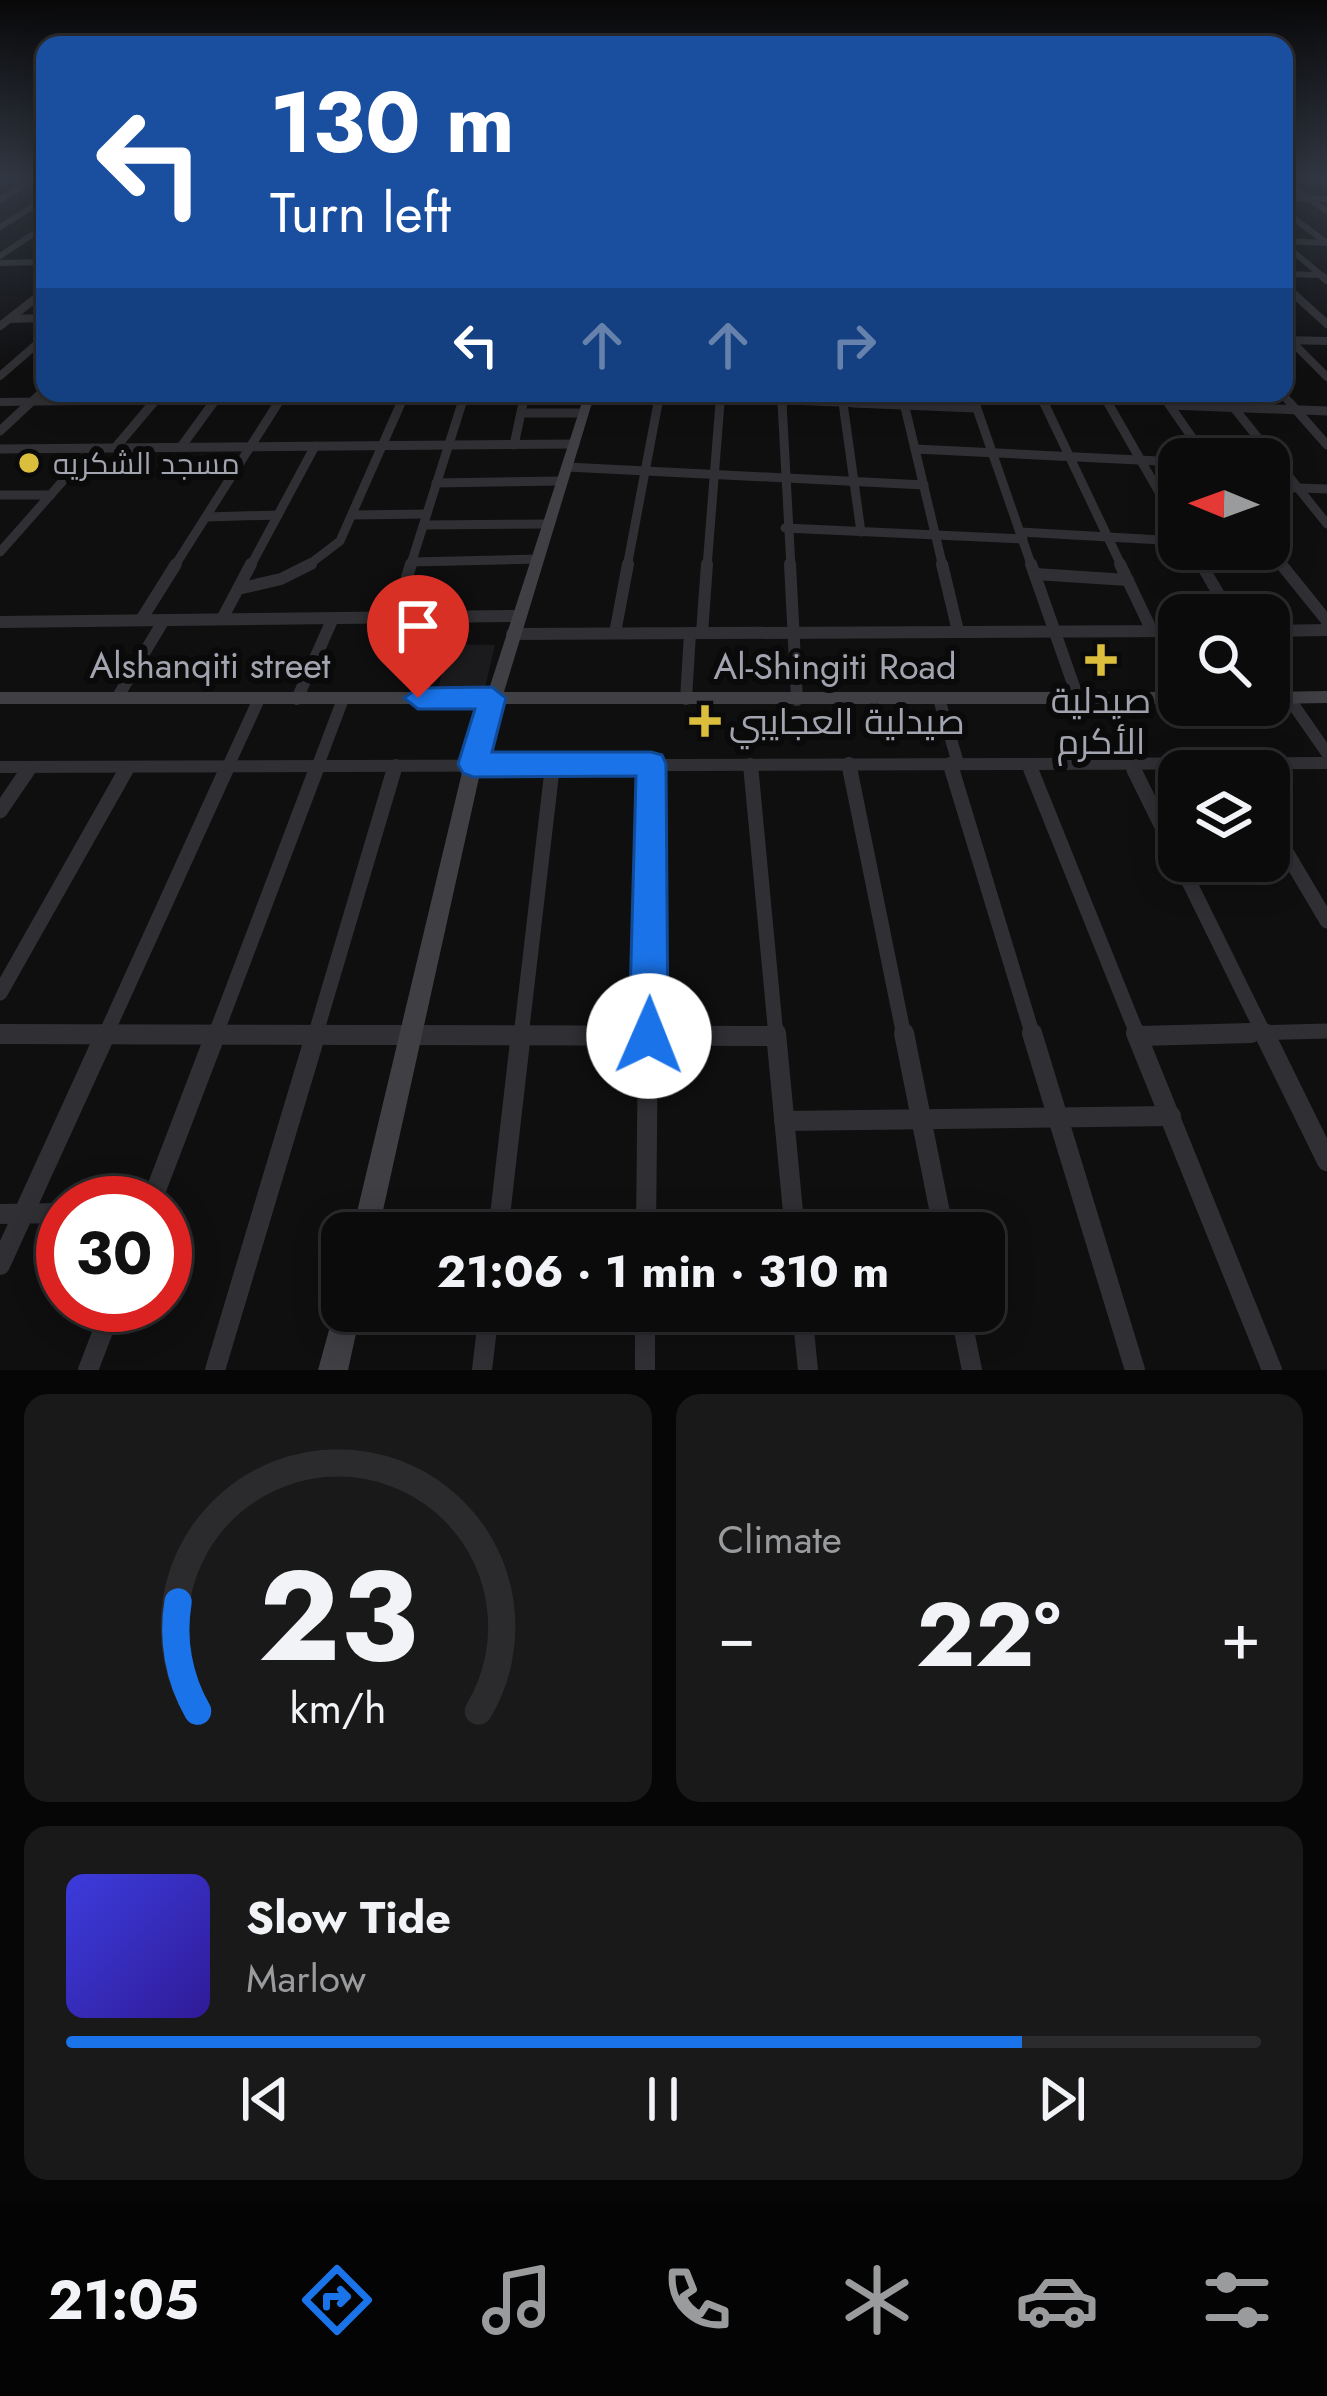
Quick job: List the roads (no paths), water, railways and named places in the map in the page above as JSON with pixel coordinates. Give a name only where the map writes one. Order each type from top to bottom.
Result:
[{"type":"street","points":[[1293,243],[1327,243]]},
{"type":"street","points":[[1293,250],[1325,276]]},
{"type":"street","points":[[1,262],[36,261]]},
{"type":"street","points":[[1293,274],[1325,276]]},
{"type":"street","points":[[1293,293],[1327,324]]},
{"type":"street","points":[[0,326],[36,298]]},
{"type":"street","points":[[10,319],[36,319]]},
{"type":"street","points":[[1293,339],[1327,341]]},
{"type":"street","points":[[1,375],[36,344]]},
{"type":"street","points":[[1293,345],[1327,377]]},
{"type":"street","points":[[27,352],[36,352]]},
{"type":"street","points":[[0,431],[36,397]]},
{"type":"street","points":[[0,402],[36,402]]},
{"type":"street","points":[[115,448],[154,402]]},
{"type":"street","points":[[182,448],[215,402]]},
{"type":"street","points":[[141,620],[278,402]]},
{"type":"street","points":[[238,589],[289,578],[309,568],[340,541],[401,402]]},
{"type":"street","points":[[395,617],[462,402]]},
{"type":"street","points":[[514,445],[523,402]]},
{"type":"street","points":[[614,633],[658,402]]},
{"type":"street","points":[[686,699],[721,402]]},
{"type":"street","points":[[782,402],[797,700]]},
{"type":"street","points":[[844,402],[861,532]]},
{"type":"street","points":[[904,402],[958,631]]},
{"type":"street","points":[[927,402],[976,408]]},
{"type":"street","points":[[974,402],[1078,698]]},
{"type":"street","points":[[1043,402],[1153,632]]},
{"type":"street","points":[[1107,402],[1158,492]]},
{"type":"street","points":[[1168,402],[1193,438]]},
{"type":"street","points":[[1229,402],[1327,524]]},
{"type":"street","points":[[1289,402],[1327,445]]},
{"type":"street","points":[[370,1212],[473,764],[587,403],[520,413]]},
{"type":"street","points":[[1170,405],[1327,411]]},
{"type":"street","points":[[0,449],[575,444]]},
{"type":"street","points":[[222,619],[315,446]]},
{"type":"street","points":[[0,552],[92,448]]},
{"type":"street","points":[[914,449],[1158,460]]},
{"type":"street","points":[[436,483],[645,471],[923,485]]},
{"type":"street","points":[[1290,488],[1327,489]]},
{"type":"street","points":[[1,496],[51,495]]},
{"type":"street","points":[[206,517],[278,515]]},
{"type":"street","points":[[353,515],[549,524]]},
{"type":"street","points":[[785,528],[1158,540]]},
{"type":"street","points":[[412,562],[537,559]]},
{"type":"street","points":[[1284,570],[1327,626]]},
{"type":"street","points":[[1035,574],[1128,580]]},
{"type":"street","points":[[0,622],[395,617],[614,633],[1158,632]]},
{"type":"street","points":[[297,699],[333,618]]},
{"type":"street","points":[[116,698],[164,620]]},
{"type":"street","points":[[1290,629],[1327,626]]},
{"type":"street","points":[[1290,698],[1327,697]]},
{"type":"street","name":"Alshanqiti street","points":[[0,698],[492,698]]},
{"type":"street","name":"Al-Shingiti Road","points":[[492,698],[1158,698]]},
{"type":"street","points":[[0,1265],[259,699]]},
{"type":"street","points":[[161,1176],[343,699]]},
{"type":"street","points":[[939,699],[1135,1370]]},
{"type":"street","points":[[1290,711],[1327,753]]},
{"type":"street","points":[[1130,763],[1327,1161]]},
{"type":"street","points":[[1290,765],[1327,763]]},
{"type":"street","points":[[500,1212],[553,764]]},
{"type":"street","points":[[646,1212],[651,764]]},
{"type":"street","points":[[750,764],[793,1212]]},
{"type":"street","points":[[849,764],[940,1212]]},
{"type":"street","points":[[1028,764],[1272,1370]]},
{"type":"street","points":[[0,767],[1158,764]]},
{"type":"street","points":[[214,1370],[396,765]]},
{"type":"street","points":[[0,811],[30,768]]},
{"type":"street","points":[[0,993],[127,768]]},
{"type":"street","points":[[1290,858],[1327,921]]},
{"type":"street","points":[[1140,1036],[1327,1030]]},
{"type":"street","points":[[0,1034],[776,1036]]},
{"type":"street","points":[[784,1121],[1171,1116]]},
{"type":"street","points":[[0,1214],[36,1214]]},
{"type":"street","points":[[88,1370],[102,1332]]},
{"type":"street","points":[[333,1370],[341,1332]]},
{"type":"street","points":[[482,1370],[487,1332]]},
{"type":"street","points":[[645,1332],[645,1370]]},
{"type":"street","points":[[804,1332],[808,1370]]},
{"type":"street","points":[[964,1332],[972,1370]]},
{"type":"place","name":"مسجد الشكريه","points":[[29,463]]},
{"type":"place","name":"صيدلية الأكرم","points":[[1101,660]]},
{"type":"place","name":"صيدلية العجايبي","points":[[705,721]]}]
